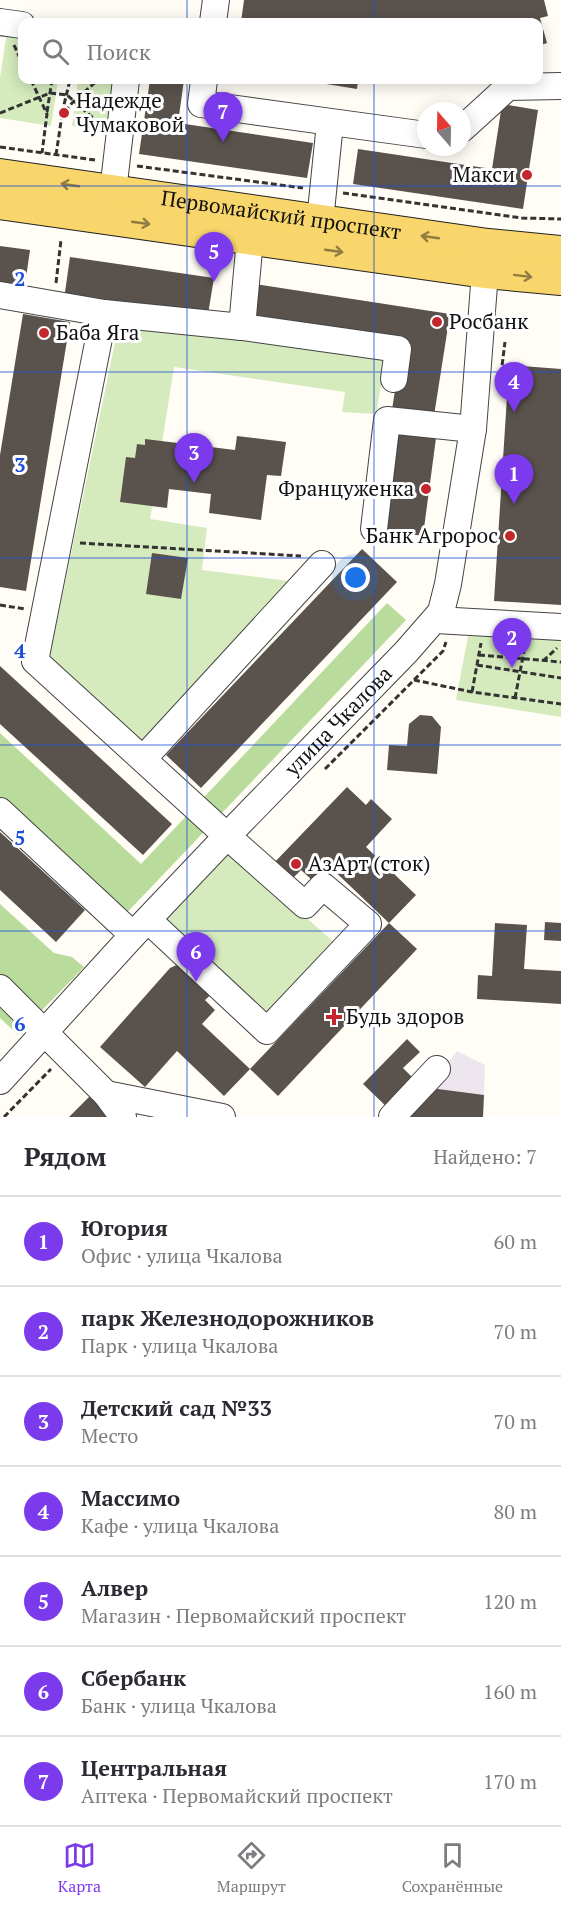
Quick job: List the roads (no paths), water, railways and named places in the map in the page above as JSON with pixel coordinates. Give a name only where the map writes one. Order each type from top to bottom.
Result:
[{"type":"main road","name":"Первомайский проспект","points":[[0,175],[116,164],[322,206],[488,245],[561,252]]},
{"type":"main road","name":"Первомайский проспект","points":[[0,204],[484,272],[561,279]]},
{"type":"street","points":[[214,18],[216,0]]},
{"type":"street","points":[[0,22],[18,24]]},
{"type":"street","points":[[116,164],[126,84]]},
{"type":"street","points":[[204,84],[201,104],[417,134]]},
{"type":"street","points":[[471,121],[508,87],[561,86]]},
{"type":"street","points":[[322,206],[330,123]]},
{"type":"street","points":[[242,327],[250,239]]},
{"type":"street","name":"улица Чкалова","points":[[0,1082],[226,836],[436,620],[441,612],[448,584],[473,429],[484,272]]},
{"type":"street","points":[[0,295],[104,313],[242,327],[398,349],[394,379]]},
{"type":"street","points":[[0,811],[267,1032],[368,924],[323,886],[305,905],[35,661],[104,313]]},
{"type":"street","points":[[374,529],[387,420],[473,429]]},
{"type":"street","points":[[142,759],[322,564]]},
{"type":"street","points":[[436,620],[561,627]]},
{"type":"street","points":[[0,988],[106,1094],[123,1117]]},
{"type":"street","points":[[392,1117],[437,1069]]},
{"type":"street","points":[[106,1094],[222,1117]]},
{"type":"place","name":"Надежде Чумаковой","points":[[64,113]]},
{"type":"place","name":"Центральная","points":[[223,142]]},
{"type":"place","name":"Макси","points":[[527,175]]},
{"type":"place","name":"Алвер","points":[[214,282]]},
{"type":"place","name":"Росбанк","points":[[437,322]]},
{"type":"place","name":"Баба Яга","points":[[44,333]]},
{"type":"place","name":"Массимо","points":[[514,412]]},
{"type":"place","name":"Детский сад №33","points":[[194,483]]},
{"type":"place","name":"Француженка","points":[[426,489]]},
{"type":"place","name":"Югория","points":[[514,504]]},
{"type":"place","name":"Банк Агророс","points":[[510,536]]},
{"type":"place","name":"парк Железнодорожников","points":[[512,668]]},
{"type":"place","name":"АзАрт (сток)","points":[[296,864]]},
{"type":"place","name":"Сбербанк","points":[[196,982]]},
{"type":"place","name":"Будь здоров","points":[[334,1017]]}]
